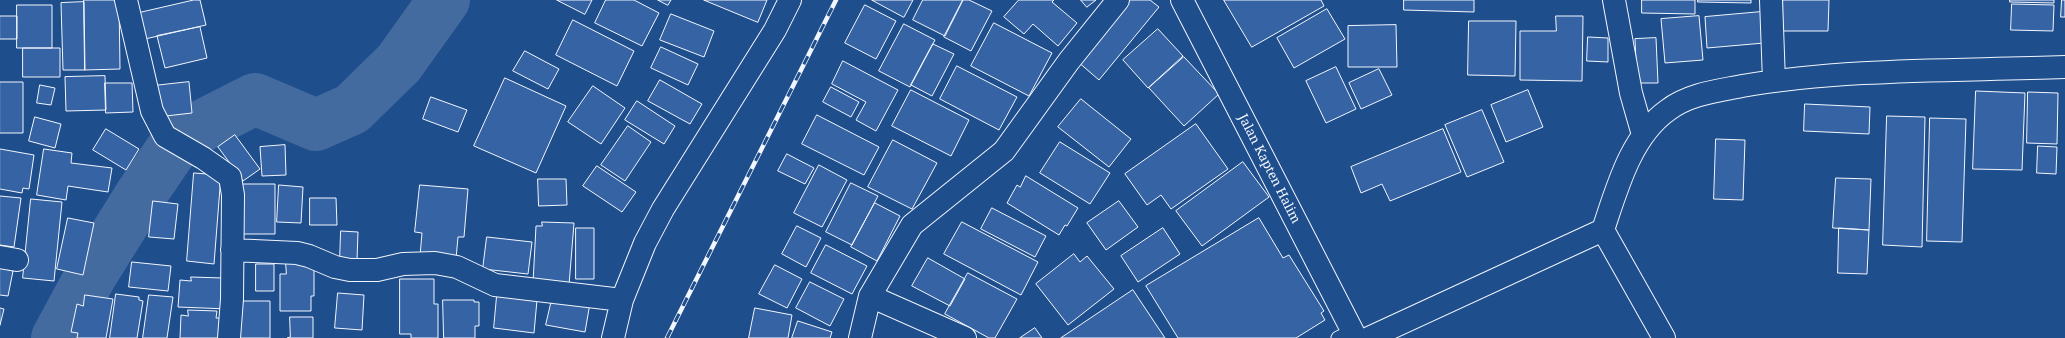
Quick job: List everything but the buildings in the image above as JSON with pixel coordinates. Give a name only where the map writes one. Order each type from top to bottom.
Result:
[{"type":"street","points":[[126,0],[152,111],[165,136],[204,158],[230,177],[234,195],[232,299],[229,338]]},
{"type":"street","points":[[613,338],[622,300],[646,243],[663,209],[775,30],[790,0]]},
{"type":"street","points":[[860,338],[870,296],[912,225],[1004,151],[1069,61],[1118,0]]},
{"type":"street","name":"Jalan Kapten Halim","points":[[1182,0],[1354,336]]},
{"type":"street","points":[[1614,0],[1631,93],[1643,135]]},
{"type":"street","points":[[1771,0],[1774,81]]},
{"type":"street","points":[[1354,336],[1602,230],[1628,165],[1643,135],[1668,109],[1704,93],[1774,81],[1840,75],[2065,67]]},
{"type":"street","points":[[1602,230],[1664,338]]},
{"type":"street","points":[[232,250],[297,253],[309,256],[336,268],[350,270],[377,270],[403,264],[435,263],[457,267],[495,285],[622,300]]},
{"type":"street","points":[[870,296],[965,338]]},
{"type":"waterway","points":[[57,338],[91,275],[142,193],[180,137],[255,99],[316,125],[352,109],[399,63],[444,0]]},
{"type":"railway","points":[[667,338],[836,0]]}]
